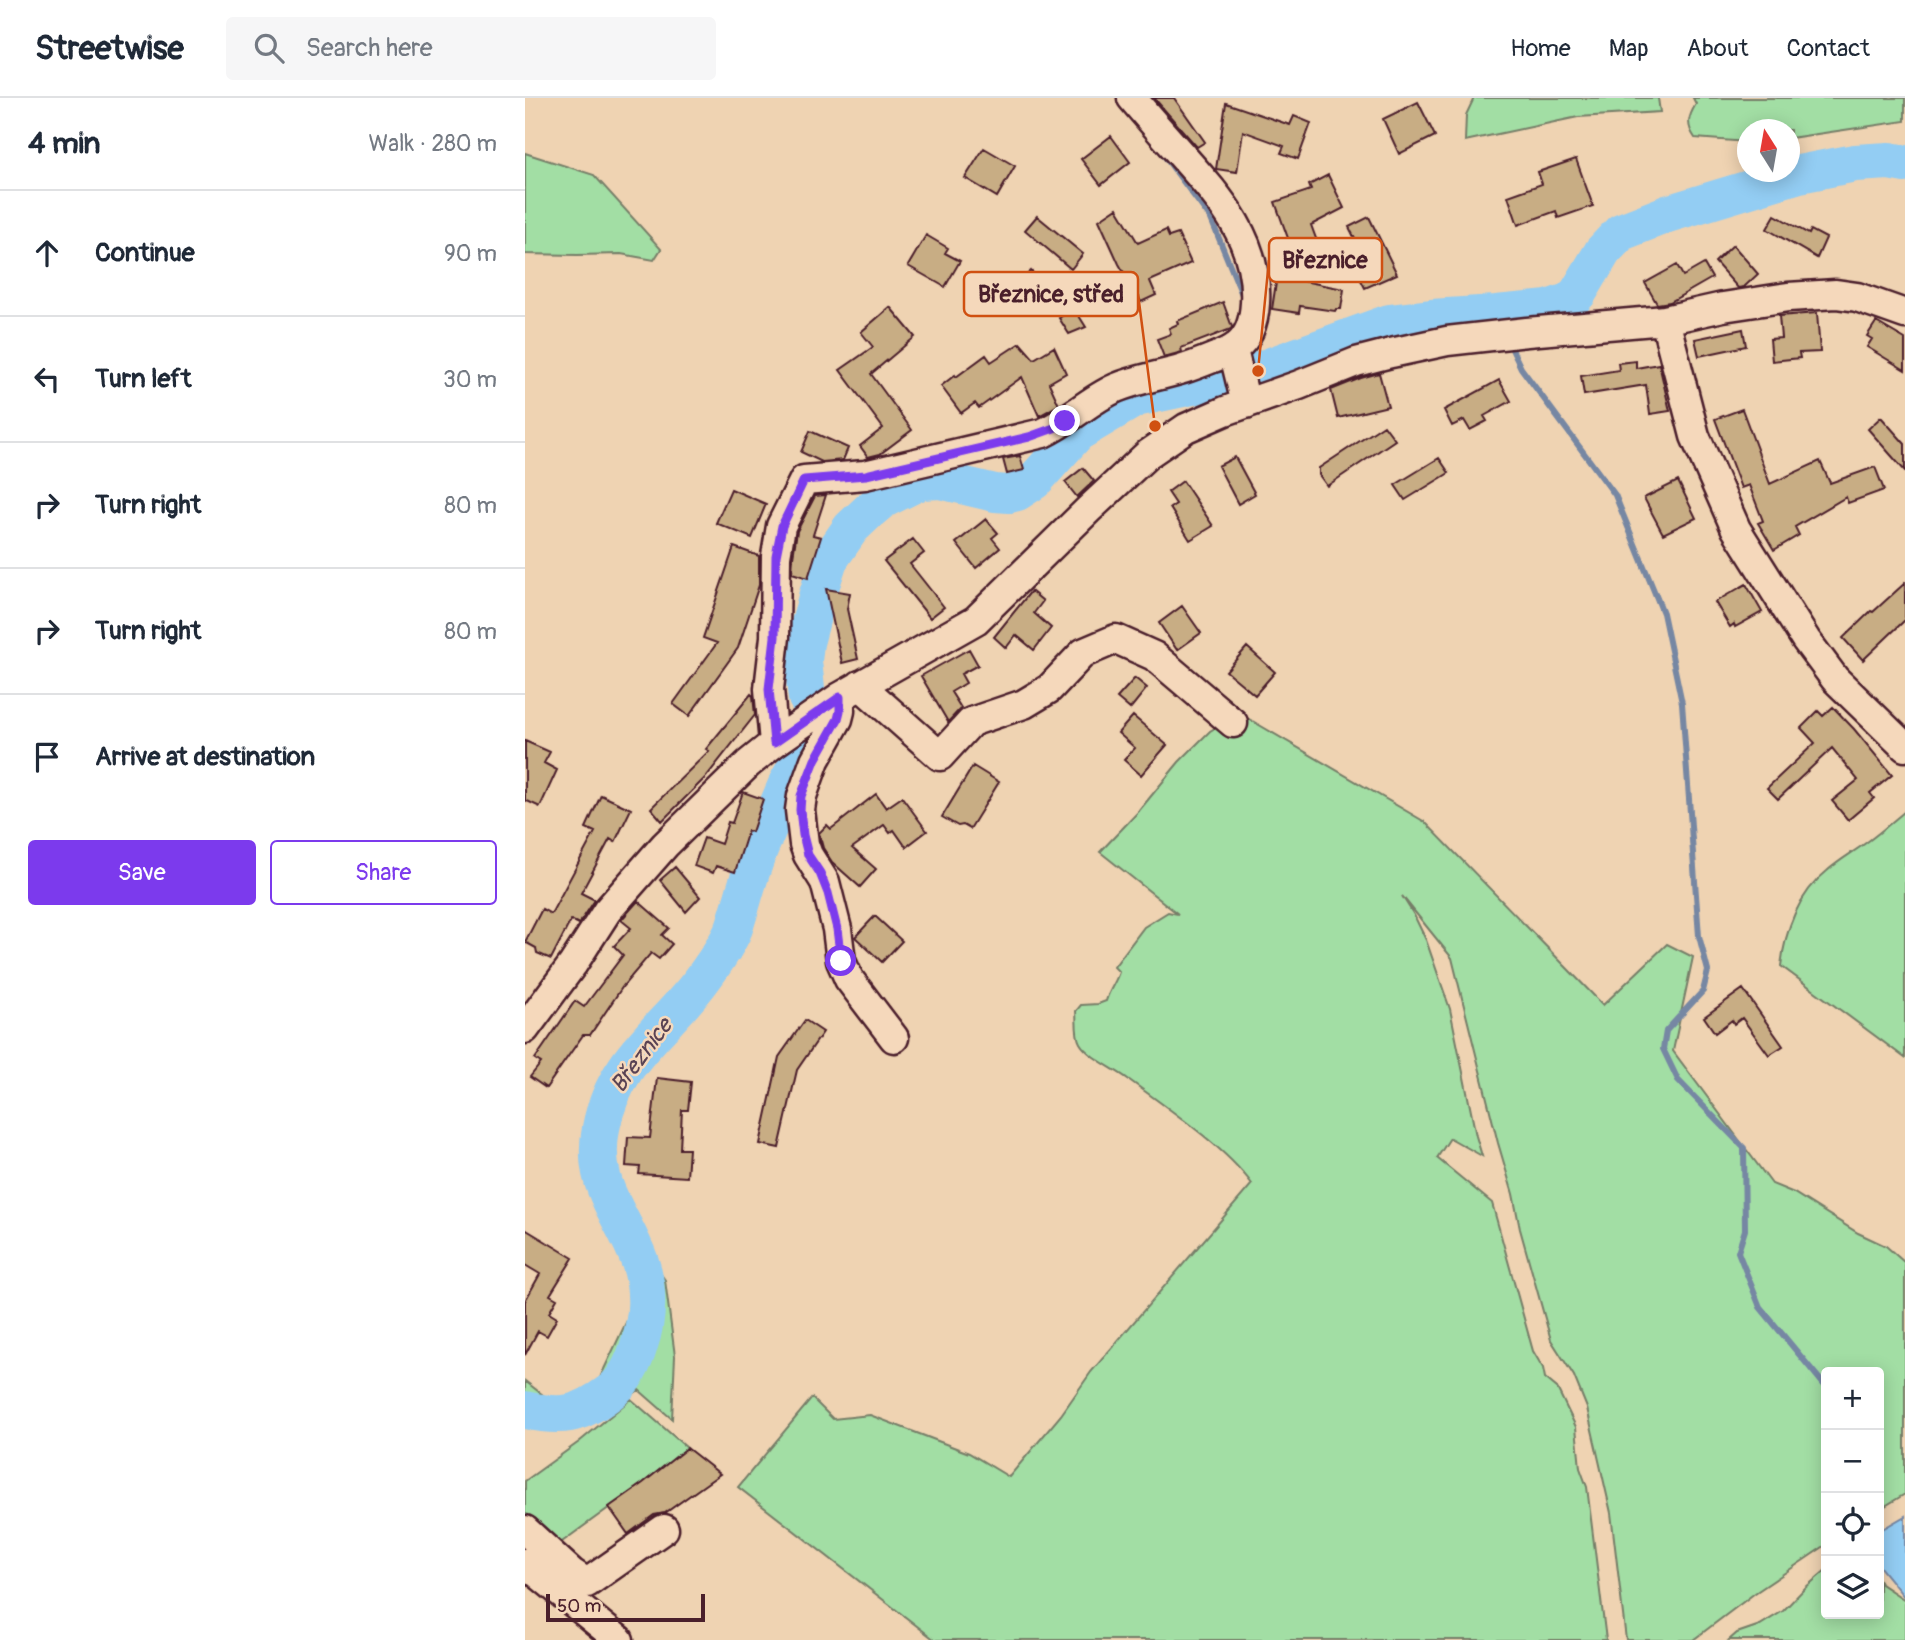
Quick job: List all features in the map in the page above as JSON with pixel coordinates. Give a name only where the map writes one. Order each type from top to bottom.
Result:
[{"type":"street","points":[[525,1029],[573,964],[607,911],[665,845],[748,764],[850,691],[976,620],[1148,454],[1187,428],[1215,415],[1239,377],[1239,345],[1247,335],[1254,315],[1254,270],[1235,222],[1208,183],[1132,98]]},
{"type":"street","points":[[774,743],[769,689],[775,637],[776,556],[782,526],[804,480],[866,475],[1036,435],[1054,428],[1101,395],[1120,386],[1184,369],[1239,377],[1374,357],[1480,337],[1665,320],[1788,297],[1836,294],[1857,297],[1905,314]]},
{"type":"street","points":[[1665,320],[1695,436],[1736,529],[1806,640],[1835,680],[1905,747]]},
{"type":"street","points":[[850,691],[940,756],[971,722],[1024,704],[1049,689],[1083,653],[1116,639],[1154,656],[1233,723]]},
{"type":"street","points":[[850,691],[815,760],[801,796],[803,835],[808,855],[825,882],[844,970],[894,1038]]},
{"type":"street","points":[[525,1530],[572,1573],[587,1583],[664,1529]]},
{"type":"street","points":[[525,1563],[619,1640]]},
{"type":"green space","points":[[1474,98],[1658,98],[1660,112],[1578,117],[1465,141],[1466,115]]},
{"type":"green space","points":[[1693,98],[1905,98],[1905,121],[1800,137],[1800,119],[1737,119],[1737,141],[1695,138],[1689,125],[1696,104]]},
{"type":"green space","points":[[525,153],[594,175],[661,249],[654,260],[621,254],[525,254]]},
{"type":"green space","points":[[1237,712],[1425,822],[1603,1005],[1667,944],[1693,957],[1673,1051],[1772,1184],[1794,1193],[1858,1233],[1886,1246],[1905,1263],[1905,1494],[1884,1507],[1884,1367],[1821,1367],[1821,1548],[1755,1593],[1693,1640],[1626,1640],[1611,1513],[1587,1408],[1574,1376],[1551,1340],[1520,1229],[1452,958],[1402,896],[1426,940],[1450,1009],[1482,1156],[1450,1138],[1437,1158],[1492,1203],[1533,1351],[1543,1368],[1545,1378],[1557,1388],[1576,1427],[1580,1468],[1587,1487],[1606,1640],[935,1640],[738,1487],[812,1398],[833,1419],[870,1415],[969,1453],[1009,1477],[1061,1415],[1091,1372],[1252,1184],[1194,1128],[1089,1053],[1077,1036],[1076,1011],[1081,1005],[1106,1001],[1119,972],[1114,967],[1144,927],[1168,912],[1178,914],[1100,852],[1210,731],[1215,728],[1224,729]]},
{"type":"green space","points":[[1905,811],[1905,1058],[1781,966],[1790,927],[1808,891],[1832,867]]},
{"type":"green space","points":[[653,1262],[665,1280],[675,1356],[672,1419],[639,1390],[601,1416],[564,1427],[525,1423],[525,1381],[556,1405],[598,1382],[630,1314],[628,1269]]},
{"type":"green space","points":[[631,1399],[687,1448],[555,1547],[525,1521],[525,1481],[579,1442]]},
{"type":"green space","points":[[1821,1574],[1821,1619],[1884,1619],[1884,1586],[1905,1600],[1905,1640],[1729,1640],[1737,1633],[1760,1625],[1783,1611]]},
{"type":"water","points":[[1905,1516],[1905,1598],[1884,1572],[1884,1528]]},
{"type":"building","points":[[1154,98],[1174,98],[1205,142],[1197,147]]},
{"type":"building","points":[[1418,102],[1435,136],[1399,154],[1383,119]]},
{"type":"building","points":[[1226,103],[1290,125],[1294,116],[1311,123],[1298,159],[1281,153],[1284,146],[1243,131],[1237,172],[1216,169]]},
{"type":"building","points":[[1111,136],[1130,162],[1101,185],[1081,159]]},
{"type":"building","points":[[984,148],[1015,166],[997,197],[965,178]]},
{"type":"building","points":[[1576,159],[1593,206],[1558,218],[1556,211],[1518,225],[1508,196],[1542,184],[1538,172]]},
{"type":"building","points":[[1328,175],[1344,208],[1311,225],[1318,244],[1293,252],[1275,202],[1311,190],[1309,185]]},
{"type":"building","points":[[1117,208],[1138,243],[1166,230],[1169,237],[1178,234],[1191,263],[1150,281],[1156,295],[1141,302],[1119,264],[1099,220]]},
{"type":"building","points":[[1775,215],[1809,234],[1811,230],[1826,238],[1817,258],[1767,229]]},
{"type":"building","points":[[1037,216],[1083,254],[1071,269],[1025,230]]},
{"type":"building","points":[[1369,217],[1397,274],[1365,288],[1358,274],[1369,267],[1349,227]]},
{"type":"building","points":[[926,235],[948,248],[945,253],[960,261],[945,287],[908,266]]},
{"type":"building","points":[[1733,245],[1758,274],[1744,287],[1738,288],[1715,262]]},
{"type":"building","points":[[1704,264],[1712,278],[1670,302],[1657,304],[1645,283],[1677,265],[1683,276]]},
{"type":"building","points":[[1031,271],[1049,291],[1033,303],[1017,284]]},
{"type":"building","points":[[1277,276],[1344,289],[1341,309],[1335,311],[1300,306],[1299,313],[1272,309]]},
{"type":"building","points":[[1223,302],[1231,329],[1181,348],[1182,352],[1164,357],[1157,339],[1171,334],[1169,328],[1178,324],[1177,321]]},
{"type":"building","points":[[890,307],[915,337],[871,374],[912,430],[880,454],[868,457],[860,446],[883,428],[840,370],[873,347],[861,332]]},
{"type":"building","points":[[1074,308],[1086,327],[1069,334],[1059,318]]},
{"type":"building","points":[[1817,313],[1820,352],[1799,353],[1800,358],[1772,361],[1770,339],[1781,338],[1779,316]]},
{"type":"building","points":[[1876,322],[1905,339],[1905,370],[1867,347],[1872,339],[1867,336]]},
{"type":"building","points":[[1743,329],[1746,346],[1699,356],[1695,339]]},
{"type":"building","points":[[1020,343],[1034,359],[1054,347],[1066,373],[1049,383],[1059,405],[1039,416],[1022,377],[979,408],[975,403],[961,413],[941,386],[986,355],[991,362]]},
{"type":"building","points":[[1636,361],[1636,368],[1659,364],[1670,411],[1650,414],[1646,385],[1584,395],[1581,376],[1619,370],[1618,363]]},
{"type":"building","points":[[1379,373],[1388,406],[1338,418],[1331,390]]},
{"type":"building","points":[[1499,380],[1511,401],[1484,416],[1487,421],[1470,430],[1464,420],[1452,426],[1444,410]]},
{"type":"building","points":[[1742,409],[1770,484],[1820,461],[1830,483],[1875,467],[1884,490],[1848,503],[1846,497],[1795,527],[1799,535],[1774,550],[1758,523],[1763,521],[1749,485],[1741,488],[1715,419]]},
{"type":"building","points":[[1881,417],[1905,444],[1905,471],[1868,429]]},
{"type":"building","points":[[1384,425],[1395,440],[1327,486],[1319,475],[1319,468]]},
{"type":"building","points":[[810,431],[848,448],[843,460],[822,462],[801,452]]},
{"type":"building","points":[[1020,456],[1024,470],[1007,474],[1003,459]]},
{"type":"building","points":[[1235,457],[1255,494],[1238,504],[1218,466]]},
{"type":"building","points":[[1439,458],[1449,473],[1405,500],[1395,485]]},
{"type":"building","points":[[1083,468],[1094,481],[1077,497],[1065,482]]},
{"type":"building","points":[[1183,481],[1213,526],[1190,540],[1170,508],[1176,504],[1168,492]]},
{"type":"building","points":[[1678,481],[1696,518],[1663,534],[1644,498]]},
{"type":"building","points":[[731,489],[766,504],[752,538],[716,523]]},
{"type":"building","points":[[826,495],[813,535],[821,537],[808,578],[792,573],[797,531],[815,496]]},
{"type":"building","points":[[986,519],[998,533],[992,538],[1000,548],[976,568],[956,543]]},
{"type":"building","points":[[913,539],[924,553],[910,564],[944,607],[930,618],[884,561]]},
{"type":"building","points":[[734,547],[759,556],[759,585],[738,648],[689,716],[673,704],[717,643],[703,638]]},
{"type":"building","points":[[1905,583],[1905,620],[1863,660],[1843,638]]},
{"type":"building","points":[[1746,584],[1762,612],[1735,627],[1734,624],[1730,627],[1715,602]]},
{"type":"building","points":[[826,589],[850,593],[847,609],[858,659],[842,663]]},
{"type":"building","points":[[1031,591],[1043,601],[1034,613],[1051,628],[1034,650],[1016,635],[1006,648],[994,637]]},
{"type":"building","points":[[1182,606],[1201,633],[1177,650],[1159,623]]},
{"type":"building","points":[[1247,647],[1275,672],[1255,695],[1226,671]]},
{"type":"building","points":[[969,649],[978,665],[961,674],[966,683],[951,692],[961,708],[948,722],[921,676]]},
{"type":"building","points":[[1135,678],[1147,688],[1130,709],[1117,698]]},
{"type":"building","points":[[751,694],[755,715],[706,777],[662,821],[651,808],[709,751],[706,749]]},
{"type":"building","points":[[1833,707],[1892,775],[1870,793],[1874,798],[1848,820],[1832,801],[1858,780],[1832,748],[1778,799],[1767,788],[1815,743],[1801,728],[1818,711],[1823,716]]},
{"type":"building","points":[[1133,716],[1167,745],[1141,775],[1124,760],[1135,748],[1118,733]]},
{"type":"building","points":[[525,741],[550,752],[544,763],[557,770],[540,807],[525,800]]},
{"type":"building","points":[[973,766],[999,782],[970,829],[942,817]]},
{"type":"building","points":[[743,792],[763,799],[752,832],[748,831],[735,872],[716,866],[713,873],[694,866],[704,838],[721,844],[728,822],[732,823]]},
{"type":"building","points":[[876,794],[886,808],[902,797],[927,831],[906,847],[894,830],[890,833],[884,825],[852,848],[876,869],[860,887],[832,862],[823,848],[819,833],[827,825],[831,829]]},
{"type":"building","points":[[601,795],[631,809],[615,842],[610,839],[581,893],[595,900],[579,924],[571,920],[551,959],[537,953],[536,948],[525,942],[542,909],[551,914],[595,832],[586,828]]},
{"type":"building","points":[[675,867],[700,897],[686,912],[660,880]]},
{"type":"building","points":[[638,901],[669,928],[662,935],[672,944],[659,959],[651,953],[623,986],[590,1035],[583,1035],[546,1088],[530,1077],[541,1063],[535,1059],[575,1001],[584,1007],[623,955],[614,946],[631,928],[621,920]]},
{"type":"building","points":[[875,916],[902,941],[882,962],[855,937]]},
{"type":"building","points":[[1743,989],[1783,1046],[1769,1055],[1742,1018],[1734,1024],[1732,1020],[1715,1033],[1704,1017]]},
{"type":"building","points":[[805,1020],[823,1032],[797,1070],[779,1148],[760,1144],[779,1057]]},
{"type":"building","points":[[657,1078],[691,1082],[688,1110],[682,1110],[680,1149],[689,1149],[687,1177],[639,1174],[640,1167],[626,1166],[628,1137],[650,1138]]},
{"type":"building","points":[[525,1229],[573,1258],[550,1295],[557,1299],[549,1313],[557,1318],[547,1336],[538,1331],[525,1355],[525,1301],[540,1274],[525,1265]]},
{"type":"building","points":[[687,1448],[720,1474],[665,1513],[654,1515],[628,1534],[609,1507]]},
{"type":"waterway","points":[[1159,149],[1211,219],[1243,297]]},
{"type":"waterway","name":"Březnice","points":[[807,698],[803,661],[805,643],[829,560],[851,528],[869,511],[882,500],[914,484],[940,480],[995,493],[1017,492],[1034,481],[1077,433],[1136,398],[1249,374],[1389,323],[1548,309],[1570,301],[1578,293],[1603,251],[1621,232],[1667,214],[1799,174],[1855,163],[1889,161],[1905,164]]},
{"type":"waterway","points":[[1496,314],[1501,326]]},
{"type":"waterway","points":[[1509,343],[1521,368],[1615,495],[1663,613],[1682,703],[1699,936],[1708,971],[1703,991],[1666,1031],[1663,1049],[1678,1080],[1744,1148],[1745,1230],[1738,1252],[1760,1307],[1821,1381]]},
{"type":"waterway","points":[[1249,371],[1254,356]]},
{"type":"waterway","name":"Březnice","points":[[525,1410],[549,1414],[579,1411],[614,1389],[624,1378],[634,1359],[644,1325],[646,1293],[640,1262],[604,1183],[599,1149],[601,1128],[617,1082],[629,1063],[689,996],[728,941],[756,857],[787,784],[806,749],[812,726]]},
{"type":"place","name":"Březnice","points":[[1258,371]]},
{"type":"place","name":"Březnice, střed","points":[[1155,426]]},
{"type":"route","points":[[841,961],[828,893],[825,882],[804,844],[800,810],[801,796],[815,760],[838,719],[840,697],[774,743],[769,689],[775,637],[776,556],[782,526],[804,480],[866,475],[1029,437],[1065,421]]}]
